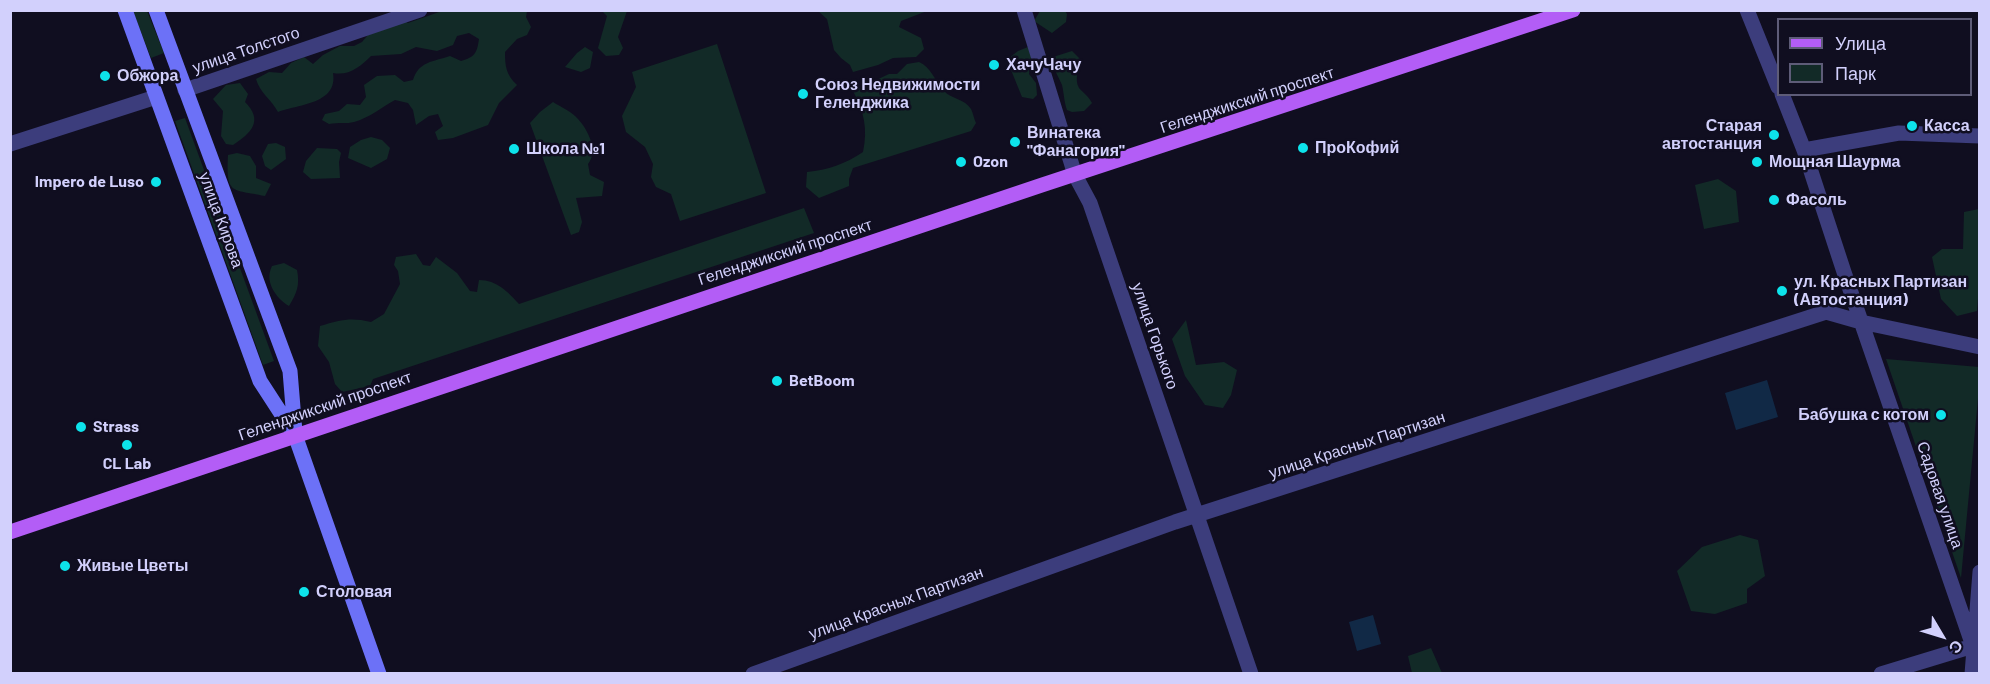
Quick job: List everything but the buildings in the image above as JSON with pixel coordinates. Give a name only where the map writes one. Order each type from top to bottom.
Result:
[{"type":"main road","name":"улица Кирова","points":[[125,10],[260,381],[296,435]]},
{"type":"main road","name":"улица Кирова","points":[[156,10],[290,371],[296,435],[380,674]]},
{"type":"main road","name":"Геленджикский проспект","points":[[10,532],[1573,10]]},
{"type":"street","name":"улица Толстого","points":[[185,90],[420,10]]},
{"type":"street","name":"улица Горького","points":[[1024,10],[1075,175],[1090,203],[1251,674]]},
{"type":"street","points":[[1747,10],[1777,82]]},
{"type":"street","name":"Садовая улица","points":[[1783,96],[1804,150],[1973,645]]},
{"type":"street","points":[[10,144],[156,97]]},
{"type":"street","points":[[1804,150],[1899,133],[1980,136]]},
{"type":"street","name":"улица Красных Партизан","points":[[753,674],[1175,522],[1826,312],[1861,322],[1980,347]]},
{"type":"street","name":"Садовая улица","points":[[1972,674],[1980,572]]},
{"type":"street","points":[[1881,674],[1973,645]]},
{"type":"green space","points":[[133,11],[147,11],[164,53],[151,58]]},
{"type":"green space","points":[[442,11],[527,11],[526,17],[531,27],[527,35],[517,39],[505,52],[507,70],[510,78],[517,85],[499,103],[488,125],[453,138],[438,140],[435,132],[443,126],[438,114],[429,116],[416,125],[413,110],[408,103],[395,100],[354,122],[329,124],[322,120],[325,114],[339,111],[347,104],[360,105],[366,97],[364,85],[377,76],[395,75],[404,82],[413,80],[419,69],[432,61],[450,56],[461,61],[469,58],[476,51],[479,39],[469,33],[457,36],[453,45],[437,51],[416,47],[401,54],[371,56],[354,70],[339,74],[333,73],[333,83],[323,97],[278,112],[256,79],[269,72],[282,73],[291,63],[304,57],[313,64],[323,55],[340,46],[354,46],[362,42],[382,18],[396,15],[408,23]]},
{"type":"green space","points":[[602,11],[627,11],[618,37],[623,48],[619,55],[606,56],[598,48],[607,16]]},
{"type":"green space","points":[[818,11],[927,11],[901,21],[899,27],[921,38],[924,49],[916,57],[893,58],[853,72],[850,65],[834,50],[827,19]]},
{"type":"green space","points":[[1040,11],[1065,11],[1066,22],[1052,33],[1034,21]]},
{"type":"green space","points":[[717,44],[766,193],[680,221],[671,194],[656,187],[651,177],[653,164],[645,147],[626,132],[622,116],[636,87],[632,72]]},
{"type":"green space","points":[[585,47],[593,52],[590,68],[581,72],[565,67],[577,53]]},
{"type":"green space","points":[[1028,47],[1033,54],[1029,74],[1036,83],[1037,95],[1033,99],[1022,97],[1011,70],[1009,58]]},
{"type":"green space","points":[[1072,51],[1080,59],[1077,78],[1079,88],[1092,103],[1084,111],[1067,110],[1062,85],[1053,65],[1053,57]]},
{"type":"green space","points":[[919,62],[930,71],[947,94],[965,103],[971,109],[976,123],[971,131],[853,168],[849,186],[819,198],[806,187],[807,172],[836,166],[863,152],[864,120],[853,91],[889,74],[897,74],[907,64]]},
{"type":"green space","points":[[240,83],[248,94],[245,102],[254,115],[253,126],[233,145],[226,144],[221,136],[223,111],[213,99],[226,85]]},
{"type":"green space","points":[[553,102],[573,114],[585,129],[592,147],[588,164],[590,175],[604,182],[602,196],[576,198],[582,222],[579,232],[571,235],[530,123]]},
{"type":"green space","points":[[185,118],[274,361],[263,365],[175,121]]},
{"type":"green space","points":[[371,137],[382,140],[390,148],[387,159],[371,168],[348,158],[350,147]]},
{"type":"green space","points":[[276,143],[285,147],[286,159],[271,170],[265,166],[262,156],[268,144]]},
{"type":"green space","points":[[317,148],[337,149],[341,153],[340,178],[311,179],[303,172],[306,161]]},
{"type":"green space","points":[[237,153],[250,156],[256,166],[256,178],[271,184],[265,196],[238,190],[230,184],[228,155]]},
{"type":"green space","points":[[1718,179],[1736,191],[1739,222],[1704,229],[1695,185]]},
{"type":"green space","points":[[804,208],[814,233],[373,379],[370,386],[342,392],[335,384],[329,362],[318,346],[320,326],[346,320],[371,322],[384,314],[400,284],[398,271],[394,265],[396,257],[416,254],[423,265],[430,266],[436,257],[457,273],[470,291],[477,292],[479,280],[491,282],[506,291],[519,304]]},
{"type":"green space","points":[[1979,209],[1980,273],[1977,311],[1957,316],[1941,299],[1932,257],[1942,249],[1963,249],[1964,212]]},
{"type":"green space","points":[[284,263],[297,270],[298,275],[297,289],[289,306],[276,294],[269,278],[272,266]]},
{"type":"green space","points":[[1186,320],[1196,365],[1224,362],[1237,370],[1231,395],[1223,408],[1205,405],[1185,376],[1172,339]]},
{"type":"green space","points":[[1886,359],[1979,367],[1961,578]]},
{"type":"green space","points":[[1740,535],[1758,540],[1765,576],[1747,589],[1747,603],[1715,614],[1691,611],[1677,571],[1702,547]]},
{"type":"green space","points":[[1431,648],[1442,673],[1412,673],[1408,656]]},
{"type":"water","points":[[1767,380],[1778,417],[1736,430],[1725,393]]},
{"type":"water","points":[[1373,615],[1381,644],[1357,651],[1349,622]]},
{"type":"place","name":"ХачуЧачу","points":[[994,65]]},
{"type":"place","name":"Обжора","points":[[105,76]]},
{"type":"place","name":"Союз Недвижимости Геленджика","points":[[803,94]]},
{"type":"place","name":"Касса","points":[[1912,126]]},
{"type":"place","name":"Старая автостанция","points":[[1774,135]]},
{"type":"place","name":"Винатека \"Фанагория\"","points":[[1015,142]]},
{"type":"place","name":"ПроКофий","points":[[1303,148]]},
{"type":"place","name":"Школа №1","points":[[514,149]]},
{"type":"place","name":"Ozon","points":[[961,162]]},
{"type":"place","name":"Мощная Шаурма","points":[[1757,162]]},
{"type":"place","name":"Impero de Luso","points":[[156,182]]},
{"type":"place","name":"Фасоль","points":[[1774,200]]},
{"type":"place","name":"ул. Красных Партизан (Автостанция)","points":[[1782,291]]},
{"type":"place","name":"BetBoom","points":[[777,381]]},
{"type":"place","name":"Бабушка с котом","points":[[1941,415]]},
{"type":"place","name":"Strass","points":[[81,427]]},
{"type":"place","name":"CL Lab","points":[[127,445]]},
{"type":"place","name":"Живые Цветы","points":[[65,566]]},
{"type":"place","name":"Столовая","points":[[304,592]]}]
